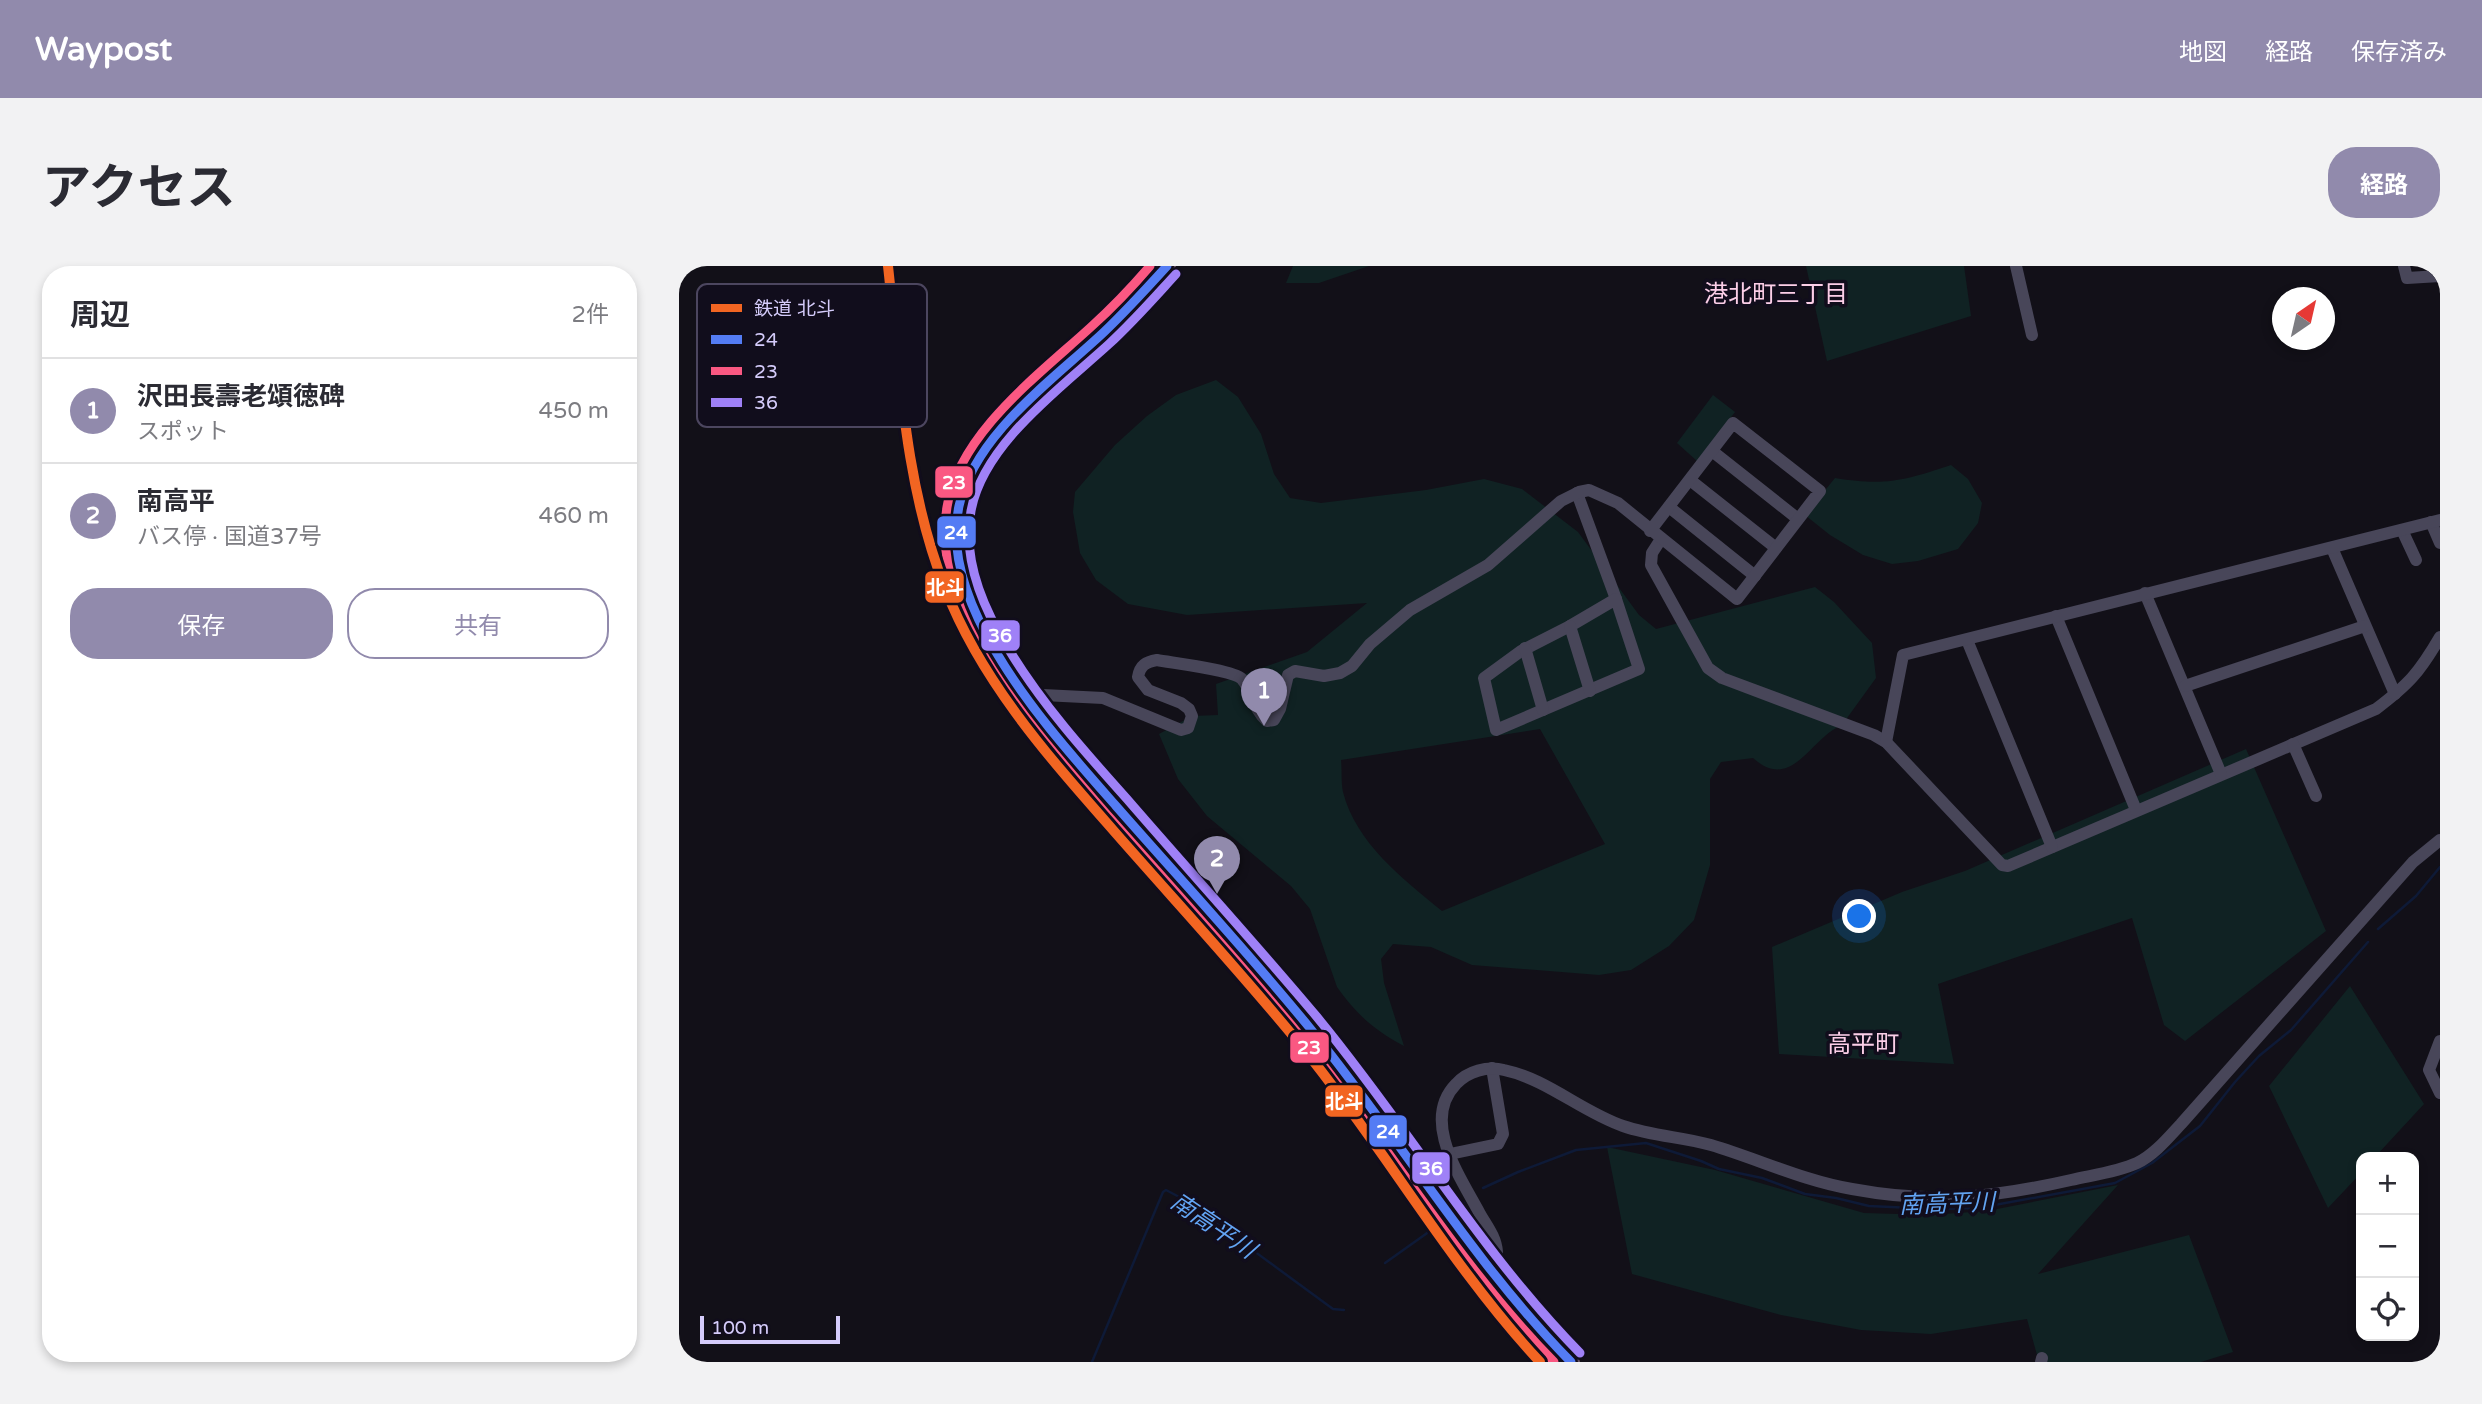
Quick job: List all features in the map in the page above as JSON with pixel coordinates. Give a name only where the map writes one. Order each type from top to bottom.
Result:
[{"type":"highway","points":[[1162,270],[1117,320],[994,438],[972,470],[963,491],[956,529],[962,578],[977,616],[1023,694],[1052,732],[1289,1002],[1347,1073],[1489,1271],[1542,1335],[1571,1362]]},
{"type":"street","points":[[2016,266],[2032,335]]},
{"type":"street","points":[[2404,266],[2407,278],[2440,276]]},
{"type":"street","points":[[1023,694],[1103,698],[1181,730],[1188,728],[1192,716],[1189,709],[1148,690],[1138,677],[1146,662],[1157,660],[1237,674],[1247,687],[1258,713],[1267,721],[1274,720],[1280,709],[1289,675],[1295,671],[1324,676],[1340,673],[1352,666],[1370,644],[1410,610],[1488,565],[1561,501],[1589,490],[1618,503],[1656,535],[1737,599],[1820,491],[1733,423],[1669,507],[1656,535],[1652,553],[1651,565],[1708,668],[1722,678],[1886,741],[2002,865],[2008,866],[2376,709],[2419,672],[2440,637]]},
{"type":"street","points":[[1712,451],[1798,519]]},
{"type":"street","points":[[1690,480],[1776,548]]},
{"type":"street","points":[[1577,493],[1616,599],[1639,669],[1496,730],[1484,678],[1525,648],[1616,599]]},
{"type":"street","points":[[1669,507],[1755,576]]},
{"type":"street","points":[[1886,741],[1903,655],[2435,521],[2440,542]]},
{"type":"street","points":[[2402,530],[2416,561]]},
{"type":"street","points":[[2332,548],[2395,694]]},
{"type":"street","points":[[2145,593],[2221,775]]},
{"type":"street","points":[[2056,616],[2136,810]]},
{"type":"street","points":[[1570,626],[1590,691]]},
{"type":"street","points":[[2185,686],[2365,626]]},
{"type":"street","points":[[1966,640],[2052,846]]},
{"type":"street","points":[[1525,648],[1543,710]]},
{"type":"street","points":[[2293,744],[2316,796]]},
{"type":"street","points":[[1489,1271],[1497,1255],[1495,1239],[1450,1154],[1441,1127],[1444,1101],[1456,1084],[1467,1075],[1492,1068],[1513,1072],[1622,1126],[1662,1137],[1706,1144],[1810,1179],[1850,1189],[1924,1199],[1958,1199],[2023,1191],[2107,1173],[2139,1162],[2181,1125],[2413,862],[2440,839]]},
{"type":"street","points":[[2440,1041],[2429,1070],[2440,1093]]},
{"type":"street","points":[[1450,1154],[1497,1144],[1503,1134],[1492,1068]]},
{"type":"shaded area","points":[[1293,266],[1369,266],[1319,283],[1286,283]]},
{"type":"shaded area","points":[[1806,266],[1964,266],[1971,316],[1827,361]]},
{"type":"shaded area","points":[[1216,380],[1238,397],[1261,434],[1274,474],[1290,498],[1321,503],[1426,490],[1484,479],[1522,489],[1578,532],[1639,615],[1656,629],[1815,587],[1834,602],[1872,643],[1876,678],[1842,725],[1790,766],[1779,769],[1767,767],[1753,758],[1721,762],[1710,779],[1710,865],[1694,920],[1669,946],[1631,970],[1599,975],[1472,965],[1431,947],[1393,944],[1381,959],[1384,983],[1404,1046],[1367,1021],[1344,997],[1337,987],[1310,909],[1291,886],[1207,816],[1178,779],[1159,734],[1192,716],[1218,715],[1216,684],[1307,652],[1367,603],[1187,615],[1128,604],[1096,580],[1080,553],[1073,512],[1075,492],[1115,445],[1147,416],[1176,395]],"holes":[[[1540,729],[1605,844],[1442,911],[1397,873],[1358,828],[1343,792],[1341,760]]]},
{"type":"shaded area","points":[[1713,395],[1735,412],[1697,461],[1677,443]]},
{"type":"shaded area","points":[[1951,465],[1968,479],[1982,503],[1978,523],[1958,549],[1918,561],[1892,564],[1863,555],[1830,535],[1805,515],[1835,478],[1881,482],[1920,475]]},
{"type":"shaded area","points":[[2246,749],[2326,931],[2185,1041],[2164,1025],[2132,918],[1938,984],[1954,1064],[1779,1054],[1772,947],[1902,892],[1965,871]]},
{"type":"shaded area","points":[[2350,986],[2424,1104],[2380,1152],[2356,1152],[2356,1178],[2328,1208],[2269,1086]]},
{"type":"shaded area","points":[[1607,1147],[1715,1170],[1864,1213],[1929,1215],[1987,1211],[2118,1185],[2038,1274],[2189,1235],[2233,1352],[2201,1362],[2039,1362],[2027,1319],[1931,1334],[1861,1330],[1781,1315],[1632,1274]]},
{"type":"waterway","name":"南高平川","points":[[2378,929],[2416,896],[2440,867]]},
{"type":"waterway","name":"南高平川","points":[[1483,1188],[1576,1150],[1646,1143],[1719,1169],[1762,1178],[1805,1194],[1869,1206],[1978,1208],[2115,1183],[2152,1163],[2200,1126],[2235,1082],[2259,1056],[2291,1030],[2368,942]]},
{"type":"waterway","name":"南高平川","points":[[1092,1362],[1166,1190],[1183,1199],[1333,1309],[1344,1310]]},
{"type":"waterway","name":"南高平川","points":[[1385,1263],[1437,1226]]},
{"type":"rail line","name":"北斗","points":[[888,266],[890,284]]},
{"type":"rail line","name":"北斗","points":[[906,427],[921,510],[945,588],[977,655],[997,686],[1064,774],[1303,1048],[1447,1247],[1507,1325],[1540,1362]]},
{"type":"transit line","name":"23","points":[[1150,266],[1107,312],[1026,385],[984,430],[967,454],[955,480],[947,507],[945,527],[948,567],[959,605],[986,659],[1029,721],[1093,799],[1298,1033],[1453,1242],[1518,1324],[1554,1362]]},
{"type":"transit line","name":"24","points":[[1167,266],[1104,332],[1018,410],[981,455],[968,480],[956,525],[959,563],[970,601],[1009,673],[1052,732],[1309,1027],[1468,1240],[1535,1323],[1571,1362]]},
{"type":"transit line","name":"36","points":[[1176,274],[1118,336],[1027,419],[1007,440],[991,463],[978,486],[969,529],[972,565],[983,600],[1008,648],[1049,707],[1317,1017],[1477,1231],[1544,1314],[1580,1353]]},
{"type":"place","name":"沢田長壽老頌徳碑","points":[[1264,726]]},
{"type":"place","name":"南高平","points":[[1217,894]]},
{"type":"district","name":"港北町三丁目","points":[[1776,294]]},
{"type":"district","name":"高平町","points":[[1863,1044]]}]
